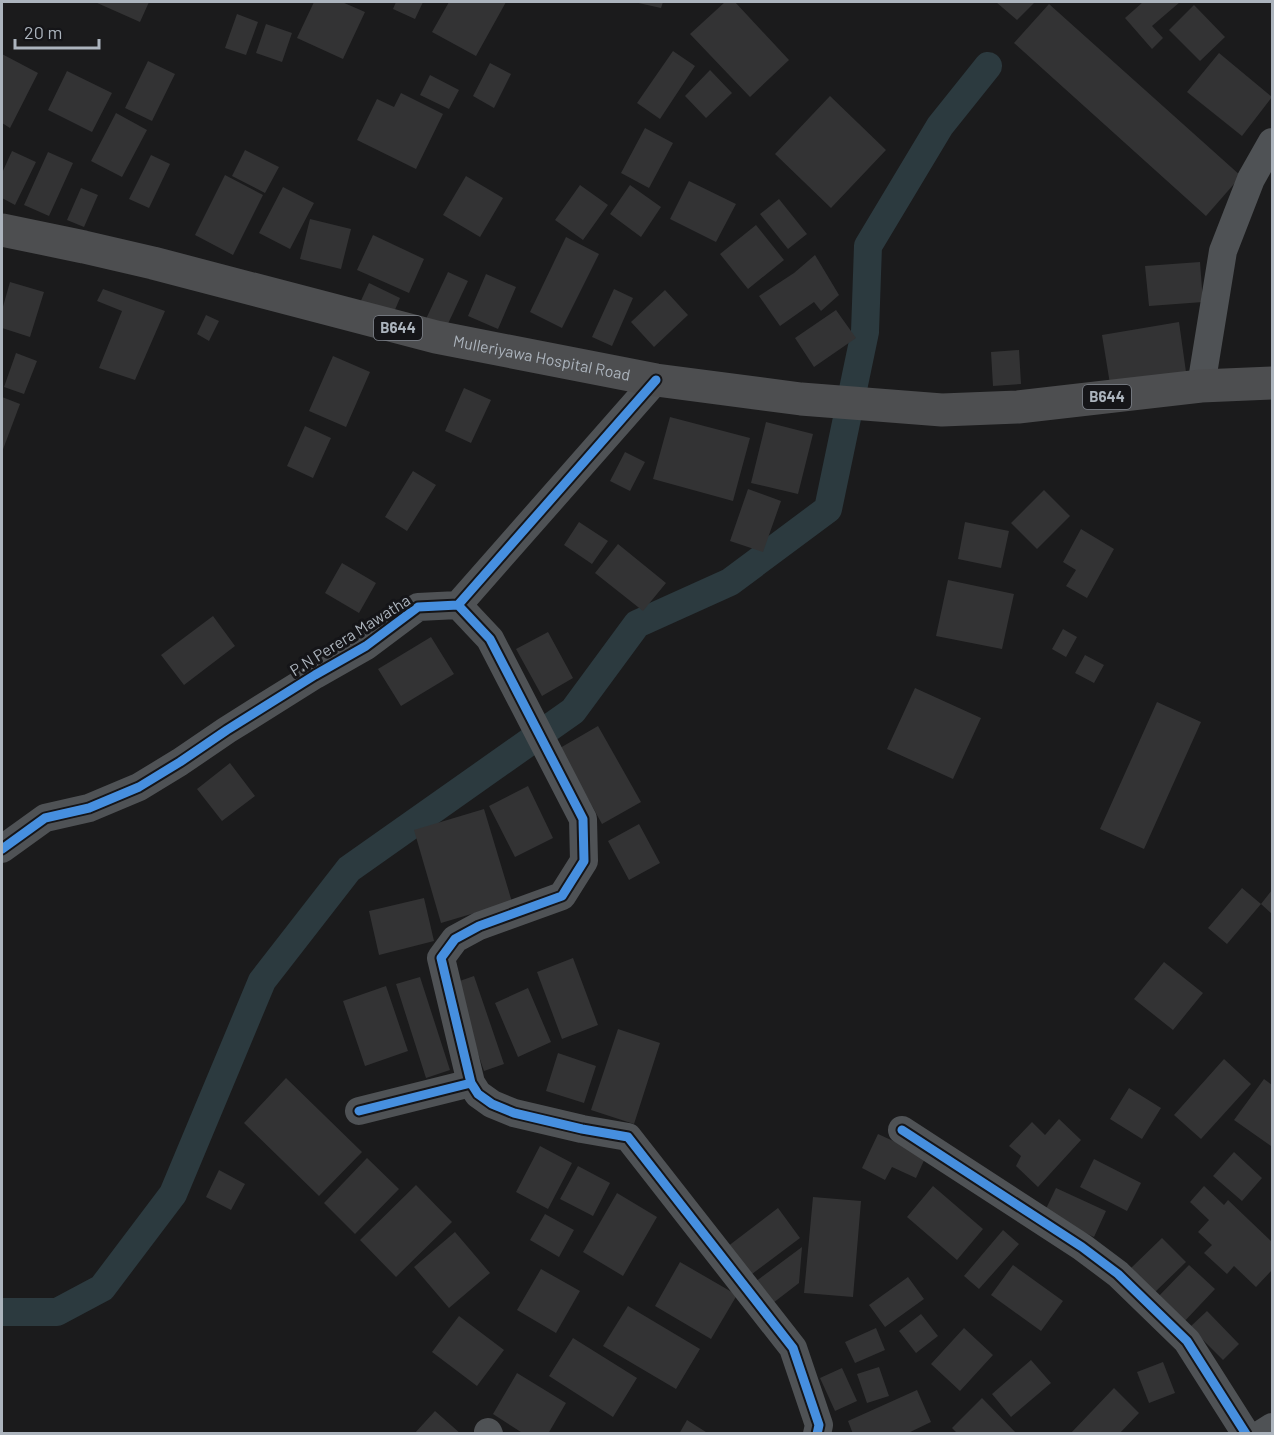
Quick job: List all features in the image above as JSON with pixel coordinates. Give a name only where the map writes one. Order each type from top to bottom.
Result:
[{"type":"main road","name":"Mulleriyawa Hospital Road","points":[[2,230],[153,263],[436,337],[656,380],[801,399],[942,410],[1018,407],[1201,386],[1272,383]]},
{"type":"street","points":[[1201,386],[1223,250],[1251,179],[1272,142]]},
{"type":"street","points":[[656,380],[458,605],[490,639],[583,819],[584,861],[562,896],[478,926],[455,939],[441,958],[471,1083],[478,1094],[492,1104],[514,1113],[628,1137],[793,1348],[819,1425],[818,1434]]},
{"type":"street","name":"P.N Perera Mawatha","points":[[2,849],[45,818],[89,808],[138,787],[295,687],[366,646],[418,607],[458,605]]},
{"type":"street","points":[[359,1111],[471,1083]]},
{"type":"street","points":[[902,1130],[1082,1247],[1118,1274],[1187,1341],[1246,1434]]},
{"type":"street","points":[[1261,1434],[1272,1426]]},
{"type":"building","points":[[95,2],[149,2],[140,22]]},
{"type":"building","points":[[314,2],[342,2],[365,12],[343,59],[297,38]]},
{"type":"building","points":[[396,2],[423,2],[415,19],[393,9]]},
{"type":"building","points":[[449,2],[506,2],[476,56],[432,32]]},
{"type":"building","points":[[634,2],[663,2],[661,8]]},
{"type":"building","points":[[725,2],[735,2],[789,60],[750,97],[690,34]]},
{"type":"building","points":[[996,2],[1035,2],[1017,20]]},
{"type":"building","points":[[1143,2],[1180,2],[1152,26],[1163,38],[1152,49],[1125,18]]},
{"type":"building","points":[[1049,4],[1241,176],[1206,216],[1014,43]]},
{"type":"building","points":[[1194,5],[1225,37],[1200,61],[1169,30]]},
{"type":"building","points":[[237,14],[258,22],[246,55],[225,48]]},
{"type":"building","points":[[266,24],[292,33],[282,62],[256,53]]},
{"type":"building","points":[[673,51],[695,66],[660,119],[637,103]]},
{"type":"building","points":[[1219,53],[1272,97],[1242,136],[1187,92]]},
{"type":"building","points":[[2,54],[38,73],[10,128],[2,123]]},
{"type":"building","points":[[148,61],[175,74],[152,121],[125,108]]},
{"type":"building","points":[[490,63],[511,74],[494,108],[473,96]]},
{"type":"building","points":[[710,70],[732,93],[706,118],[685,96]]},
{"type":"building","points":[[67,71],[112,93],[92,132],[48,110]]},
{"type":"building","points":[[430,75],[459,90],[449,109],[420,95]]},
{"type":"building","points":[[401,93],[443,114],[416,169],[357,140],[377,99],[394,107]]},
{"type":"building","points":[[830,96],[886,150],[831,208],[775,154]]},
{"type":"building","points":[[116,113],[147,130],[122,177],[91,161]]},
{"type":"building","points":[[645,128],[673,143],[649,188],[621,173]]},
{"type":"building","points":[[245,150],[279,167],[265,193],[232,176]]},
{"type":"building","points":[[12,151],[36,162],[15,205],[2,198],[2,173]]},
{"type":"building","points":[[48,152],[73,163],[49,216],[24,205]]},
{"type":"building","points":[[151,155],[170,164],[149,208],[129,199]]},
{"type":"building","points":[[225,175],[263,195],[233,255],[195,235]]},
{"type":"building","points":[[466,176],[503,198],[480,237],[443,215]]},
{"type":"building","points":[[689,181],[736,204],[716,242],[670,219]]},
{"type":"building","points":[[580,185],[608,205],[583,240],[555,220]]},
{"type":"building","points":[[630,185],[661,207],[641,237],[610,214]]},
{"type":"building","points":[[283,187],[314,203],[290,249],[259,233]]},
{"type":"building","points":[[81,188],[98,195],[84,227],[67,220]]},
{"type":"building","points":[[779,199],[807,234],[788,249],[760,214]]},
{"type":"building","points":[[310,219],[351,229],[341,269],[300,259]]},
{"type":"building","points":[[756,225],[784,260],[748,289],[720,254]]},
{"type":"building","points":[[373,235],[424,259],[409,293],[357,270]]},
{"type":"building","points":[[566,237],[599,254],[562,328],[530,312]]},
{"type":"building","points":[[815,255],[839,295],[821,311],[814,302],[780,326],[759,296],[794,273]]},
{"type":"building","points":[[1200,262],[1203,302],[1149,306],[1145,266]]},
{"type":"building","points":[[448,272],[468,281],[446,328],[426,319]]},
{"type":"building","points":[[486,274],[516,287],[498,329],[468,316]]},
{"type":"building","points":[[10,282],[44,292],[30,337],[2,328],[2,310]]},
{"type":"building","points":[[369,283],[400,298],[391,319],[359,305]]},
{"type":"building","points":[[103,289],[165,311],[135,380],[99,368],[122,311],[97,301]]},
{"type":"building","points":[[614,289],[633,298],[612,346],[592,337]]},
{"type":"building","points":[[665,290],[688,315],[654,347],[631,322]]},
{"type":"building","points":[[836,310],[856,338],[814,367],[795,338]]},
{"type":"building","points":[[206,315],[219,321],[209,341],[197,334]]},
{"type":"building","points":[[1179,322],[1186,372],[1110,384],[1102,335]]},
{"type":"building","points":[[1019,350],[1021,384],[993,386],[991,352]]},
{"type":"building","points":[[16,353],[37,361],[24,394],[4,387]]},
{"type":"building","points":[[333,356],[370,372],[346,427],[309,411]]},
{"type":"building","points":[[464,388],[491,400],[471,443],[445,431]]},
{"type":"building","points":[[2,397],[20,404],[2,452]]},
{"type":"building","points":[[670,417],[750,438],[733,501],[653,479]]},
{"type":"building","points":[[766,422],[813,434],[798,494],[751,483]]},
{"type":"building","points":[[305,426],[331,438],[313,478],[287,466]]},
{"type":"building","points":[[625,452],[645,462],[630,491],[610,481]]},
{"type":"building","points":[[413,471],[436,485],[407,531],[385,517]]},
{"type":"building","points":[[748,489],[781,501],[763,552],[730,541]]},
{"type":"building","points":[[1044,490],[1070,516],[1037,549],[1011,523]]},
{"type":"building","points":[[579,522],[608,541],[592,564],[564,545]]},
{"type":"building","points":[[965,522],[1009,531],[1001,568],[958,559]]},
{"type":"building","points":[[1081,529],[1114,549],[1087,598],[1066,586],[1076,570],[1063,562]]},
{"type":"building","points":[[618,544],[666,583],[643,611],[595,573]]},
{"type":"building","points":[[342,563],[376,583],[359,613],[325,593]]},
{"type":"building","points":[[948,580],[1014,594],[1002,649],[936,636]]},
{"type":"building","points":[[213,616],[235,646],[184,685],[161,655]]},
{"type":"building","points":[[1063,629],[1077,637],[1066,657],[1052,649]]},
{"type":"building","points":[[548,632],[573,678],[542,696],[516,649]]},
{"type":"building","points":[[431,637],[454,674],[401,706],[378,669]]},
{"type":"building","points":[[1085,655],[1104,665],[1094,683],[1075,673]]},
{"type":"building","points":[[915,688],[981,718],[953,779],[887,749]]},
{"type":"building","points":[[1157,702],[1201,722],[1144,849],[1100,829]]},
{"type":"building","points":[[598,726],[641,802],[602,824],[560,748]]},
{"type":"building","points":[[230,763],[255,796],[222,821],[197,789]]},
{"type":"building","points":[[528,786],[553,838],[515,857],[489,806]]},
{"type":"building","points":[[484,809],[512,902],[441,923],[414,830]]},
{"type":"building","points":[[639,824],[660,863],[629,880],[608,841]]},
{"type":"building","points":[[1242,888],[1261,904],[1227,944],[1208,928]]},
{"type":"building","points":[[1272,890],[1272,914],[1261,904]]},
{"type":"building","points":[[424,898],[434,941],[379,955],[369,911]]},
{"type":"building","points":[[573,958],[598,1025],[562,1039],[537,972]]},
{"type":"building","points":[[1164,962],[1203,993],[1173,1030],[1134,999]]},
{"type":"building","points":[[474,976],[504,1064],[484,1071],[454,983]]},
{"type":"building","points":[[420,977],[450,1070],[426,1078],[396,984]]},
{"type":"building","points":[[386,986],[408,1051],[365,1066],[343,1001]]},
{"type":"building","points":[[528,988],[551,1042],[518,1057],[495,1003]]},
{"type":"building","points":[[618,1029],[660,1043],[634,1124],[591,1110]]},
{"type":"building","points":[[558,1053],[596,1066],[584,1103],[546,1091]]},
{"type":"building","points":[[1224,1059],[1251,1084],[1201,1139],[1174,1115]]},
{"type":"building","points":[[286,1078],[362,1152],[319,1196],[244,1123]]},
{"type":"building","points":[[1264,1079],[1272,1085],[1271,1146],[1234,1120]]},
{"type":"building","points":[[1129,1088],[1161,1108],[1142,1139],[1110,1119]]},
{"type":"building","points":[[1059,1119],[1081,1140],[1038,1187],[1016,1166],[1021,1156],[1009,1146],[1032,1122],[1045,1135]]},
{"type":"building","points":[[878,1134],[926,1156],[916,1178],[892,1167],[885,1180],[862,1168]]},
{"type":"building","points":[[540,1146],[572,1163],[548,1209],[516,1192]]},
{"type":"building","points":[[1234,1152],[1262,1178],[1242,1201],[1213,1176]]},
{"type":"building","points":[[367,1158],[399,1189],[355,1234],[324,1203]]},
{"type":"building","points":[[1094,1159],[1141,1183],[1127,1211],[1080,1187]]},
{"type":"building","points":[[578,1166],[610,1183],[593,1216],[560,1199]]},
{"type":"building","points":[[219,1170],[245,1184],[231,1210],[206,1197]]},
{"type":"building","points":[[416,1185],[452,1222],[396,1277],[360,1240]]},
{"type":"building","points":[[933,1186],[983,1229],[957,1260],[907,1217]]},
{"type":"building","points":[[1204,1186],[1224,1205],[1228,1200],[1272,1242],[1272,1270],[1256,1287],[1234,1266],[1227,1274],[1204,1253],[1212,1245],[1198,1232],[1209,1220],[1190,1202]]},
{"type":"building","points":[[1056,1188],[1106,1211],[1094,1237],[1044,1213]]},
{"type":"building","points":[[617,1193],[657,1217],[623,1276],[583,1252]]},
{"type":"building","points":[[813,1197],[861,1201],[853,1297],[804,1293]]},
{"type":"building","points":[[778,1208],[800,1238],[744,1280],[723,1250]]},
{"type":"building","points":[[545,1214],[574,1230],[559,1257],[530,1240]]},
{"type":"building","points":[[1003,1230],[1019,1244],[979,1289],[964,1276]]},
{"type":"building","points":[[455,1232],[490,1273],[449,1308],[414,1267]]},
{"type":"building","points":[[1162,1238],[1186,1262],[1154,1293],[1130,1269]]},
{"type":"building","points":[[802,1247],[799,1283],[773,1303],[755,1282]]},
{"type":"building","points":[[680,1262],[737,1295],[711,1339],[655,1306]]},
{"type":"building","points":[[1013,1265],[1063,1301],[1041,1331],[991,1295]]},
{"type":"building","points":[[1189,1265],[1215,1289],[1181,1325],[1155,1300]]},
{"type":"building","points":[[541,1269],[580,1291],[556,1333],[517,1310]]},
{"type":"building","points":[[908,1277],[924,1299],[885,1327],[869,1305]]},
{"type":"building","points":[[628,1306],[700,1349],[676,1389],[603,1346]]},
{"type":"building","points":[[1207,1311],[1239,1344],[1223,1360],[1190,1327]]},
{"type":"building","points":[[921,1314],[938,1336],[916,1353],[899,1331]]},
{"type":"building","points":[[459,1316],[504,1350],[477,1386],[432,1352]]},
{"type":"building","points":[[876,1328],[885,1350],[855,1363],[845,1342]]},
{"type":"building","points":[[964,1328],[993,1355],[960,1391],[931,1364]]},
{"type":"building","points":[[573,1338],[637,1378],[613,1417],[549,1376]]},
{"type":"building","points":[[1031,1360],[1051,1383],[1011,1417],[992,1394]]},
{"type":"building","points":[[1163,1362],[1175,1393],[1149,1403],[1137,1372]]},
{"type":"building","points":[[879,1367],[889,1396],[867,1403],[857,1374]]},
{"type":"building","points":[[842,1368],[857,1401],[835,1411],[820,1378]]},
{"type":"building","points":[[517,1373],[566,1403],[548,1434],[524,1434],[493,1414]]},
{"type":"building","points":[[1114,1388],[1139,1413],[1119,1434],[1070,1434]]},
{"type":"building","points":[[917,1390],[931,1422],[906,1434],[853,1434],[848,1421]]},
{"type":"building","points":[[982,1398],[1017,1434],[958,1434],[952,1428]]},
{"type":"building","points":[[435,1411],[461,1434],[414,1434]]},
{"type":"building","points":[[687,1420],[709,1434],[679,1434]]},
{"type":"waterway","points":[[2,1312],[57,1312],[102,1288],[173,1194],[262,981],[349,869],[573,711],[637,624],[730,582],[828,509],[865,332],[868,246],[940,126],[988,66]]},
{"type":"cycle path","points":[[2,849],[45,818],[89,808],[139,787],[315,675],[366,646],[418,607],[458,605],[656,380]]},
{"type":"cycle path","points":[[359,1111],[471,1083],[441,958],[455,939],[479,926],[562,896],[584,861],[583,819],[490,639],[458,605]]},
{"type":"cycle path","points":[[471,1083],[478,1094],[492,1104],[514,1113],[628,1137],[793,1348],[819,1425],[817,1434]]},
{"type":"cycle path","points":[[902,1130],[1082,1247],[1118,1274],[1187,1341],[1246,1434]]}]
